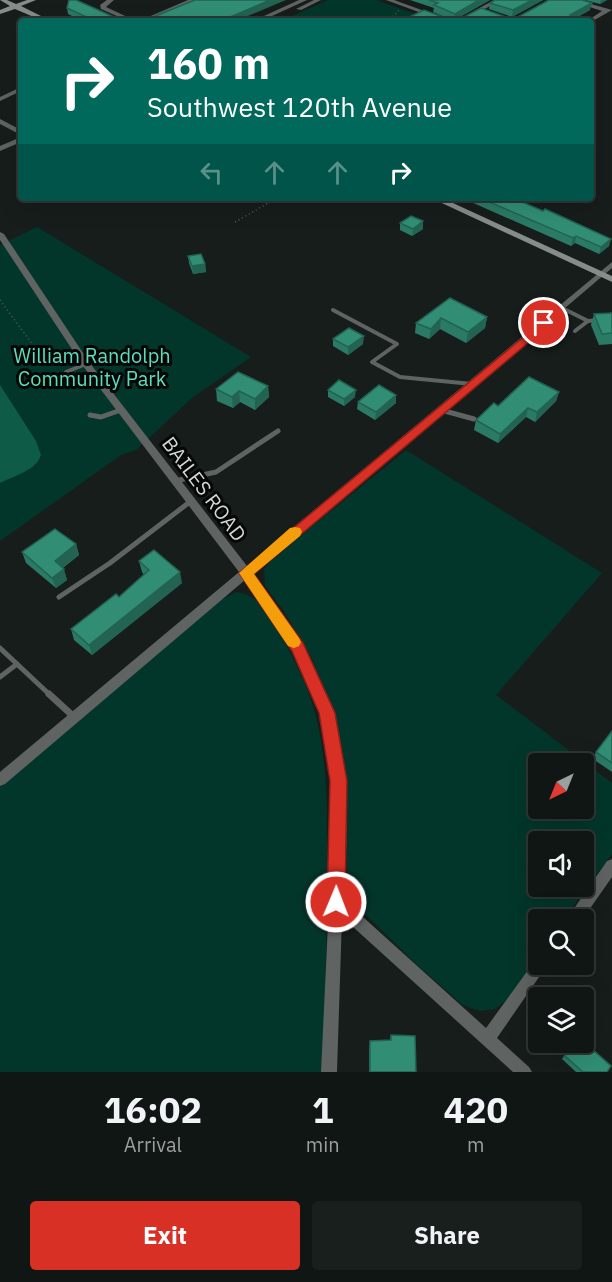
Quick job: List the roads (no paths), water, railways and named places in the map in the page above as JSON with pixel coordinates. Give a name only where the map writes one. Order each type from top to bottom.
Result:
[{"type":"street","points":[[6,6],[33,0]]},
{"type":"street","points":[[111,0],[103,5],[105,9],[126,18]]},
{"type":"street","points":[[149,18],[194,0]]},
{"type":"street","points":[[265,18],[304,0]]},
{"type":"street","points":[[278,18],[318,0]]},
{"type":"street","points":[[389,0],[440,18]]},
{"type":"street","points":[[466,18],[483,11],[498,0]]},
{"type":"street","points":[[571,0],[609,10]]},
{"type":"street","points":[[6,6],[38,18]]},
{"type":"street","points":[[6,6],[38,18]]},
{"type":"street","points":[[594,19],[609,10]]},
{"type":"street","points":[[0,99],[18,90]]},
{"type":"street","points":[[0,121],[18,132]]},
{"type":"street","points":[[0,148],[18,140]]},
{"type":"street","points":[[442,201],[612,279]]},
{"type":"street","name":"BAILES ROAD","points":[[0,234],[86,364],[246,573],[298,648],[327,713],[338,781],[329,1072]]},
{"type":"street","points":[[1,777],[75,718],[612,264]]},
{"type":"street","points":[[581,909],[612,866]]},
{"type":"street","points":[[336,902],[524,1072]]},
{"type":"street","points":[[488,1038],[533,975]]},
{"type":"lane","points":[[562,308],[588,321],[612,319]]},
{"type":"lane","points":[[333,310],[397,344],[372,362],[399,377],[472,384]]},
{"type":"lane","points":[[575,331],[588,321]]},
{"type":"lane","points":[[63,379],[64,374],[86,364]]},
{"type":"lane","points":[[90,415],[101,417],[121,410]]},
{"type":"lane","points":[[441,410],[474,419]]},
{"type":"lane","points":[[175,480],[216,472],[278,431]]},
{"type":"lane","points":[[59,597],[110,563],[191,501]]},
{"type":"lane","points":[[0,648],[75,718]]},
{"type":"lane","points":[[0,677],[17,663]]},
{"type":"park label","name":"William Randolph Community Park","points":[[92,368]]}]
